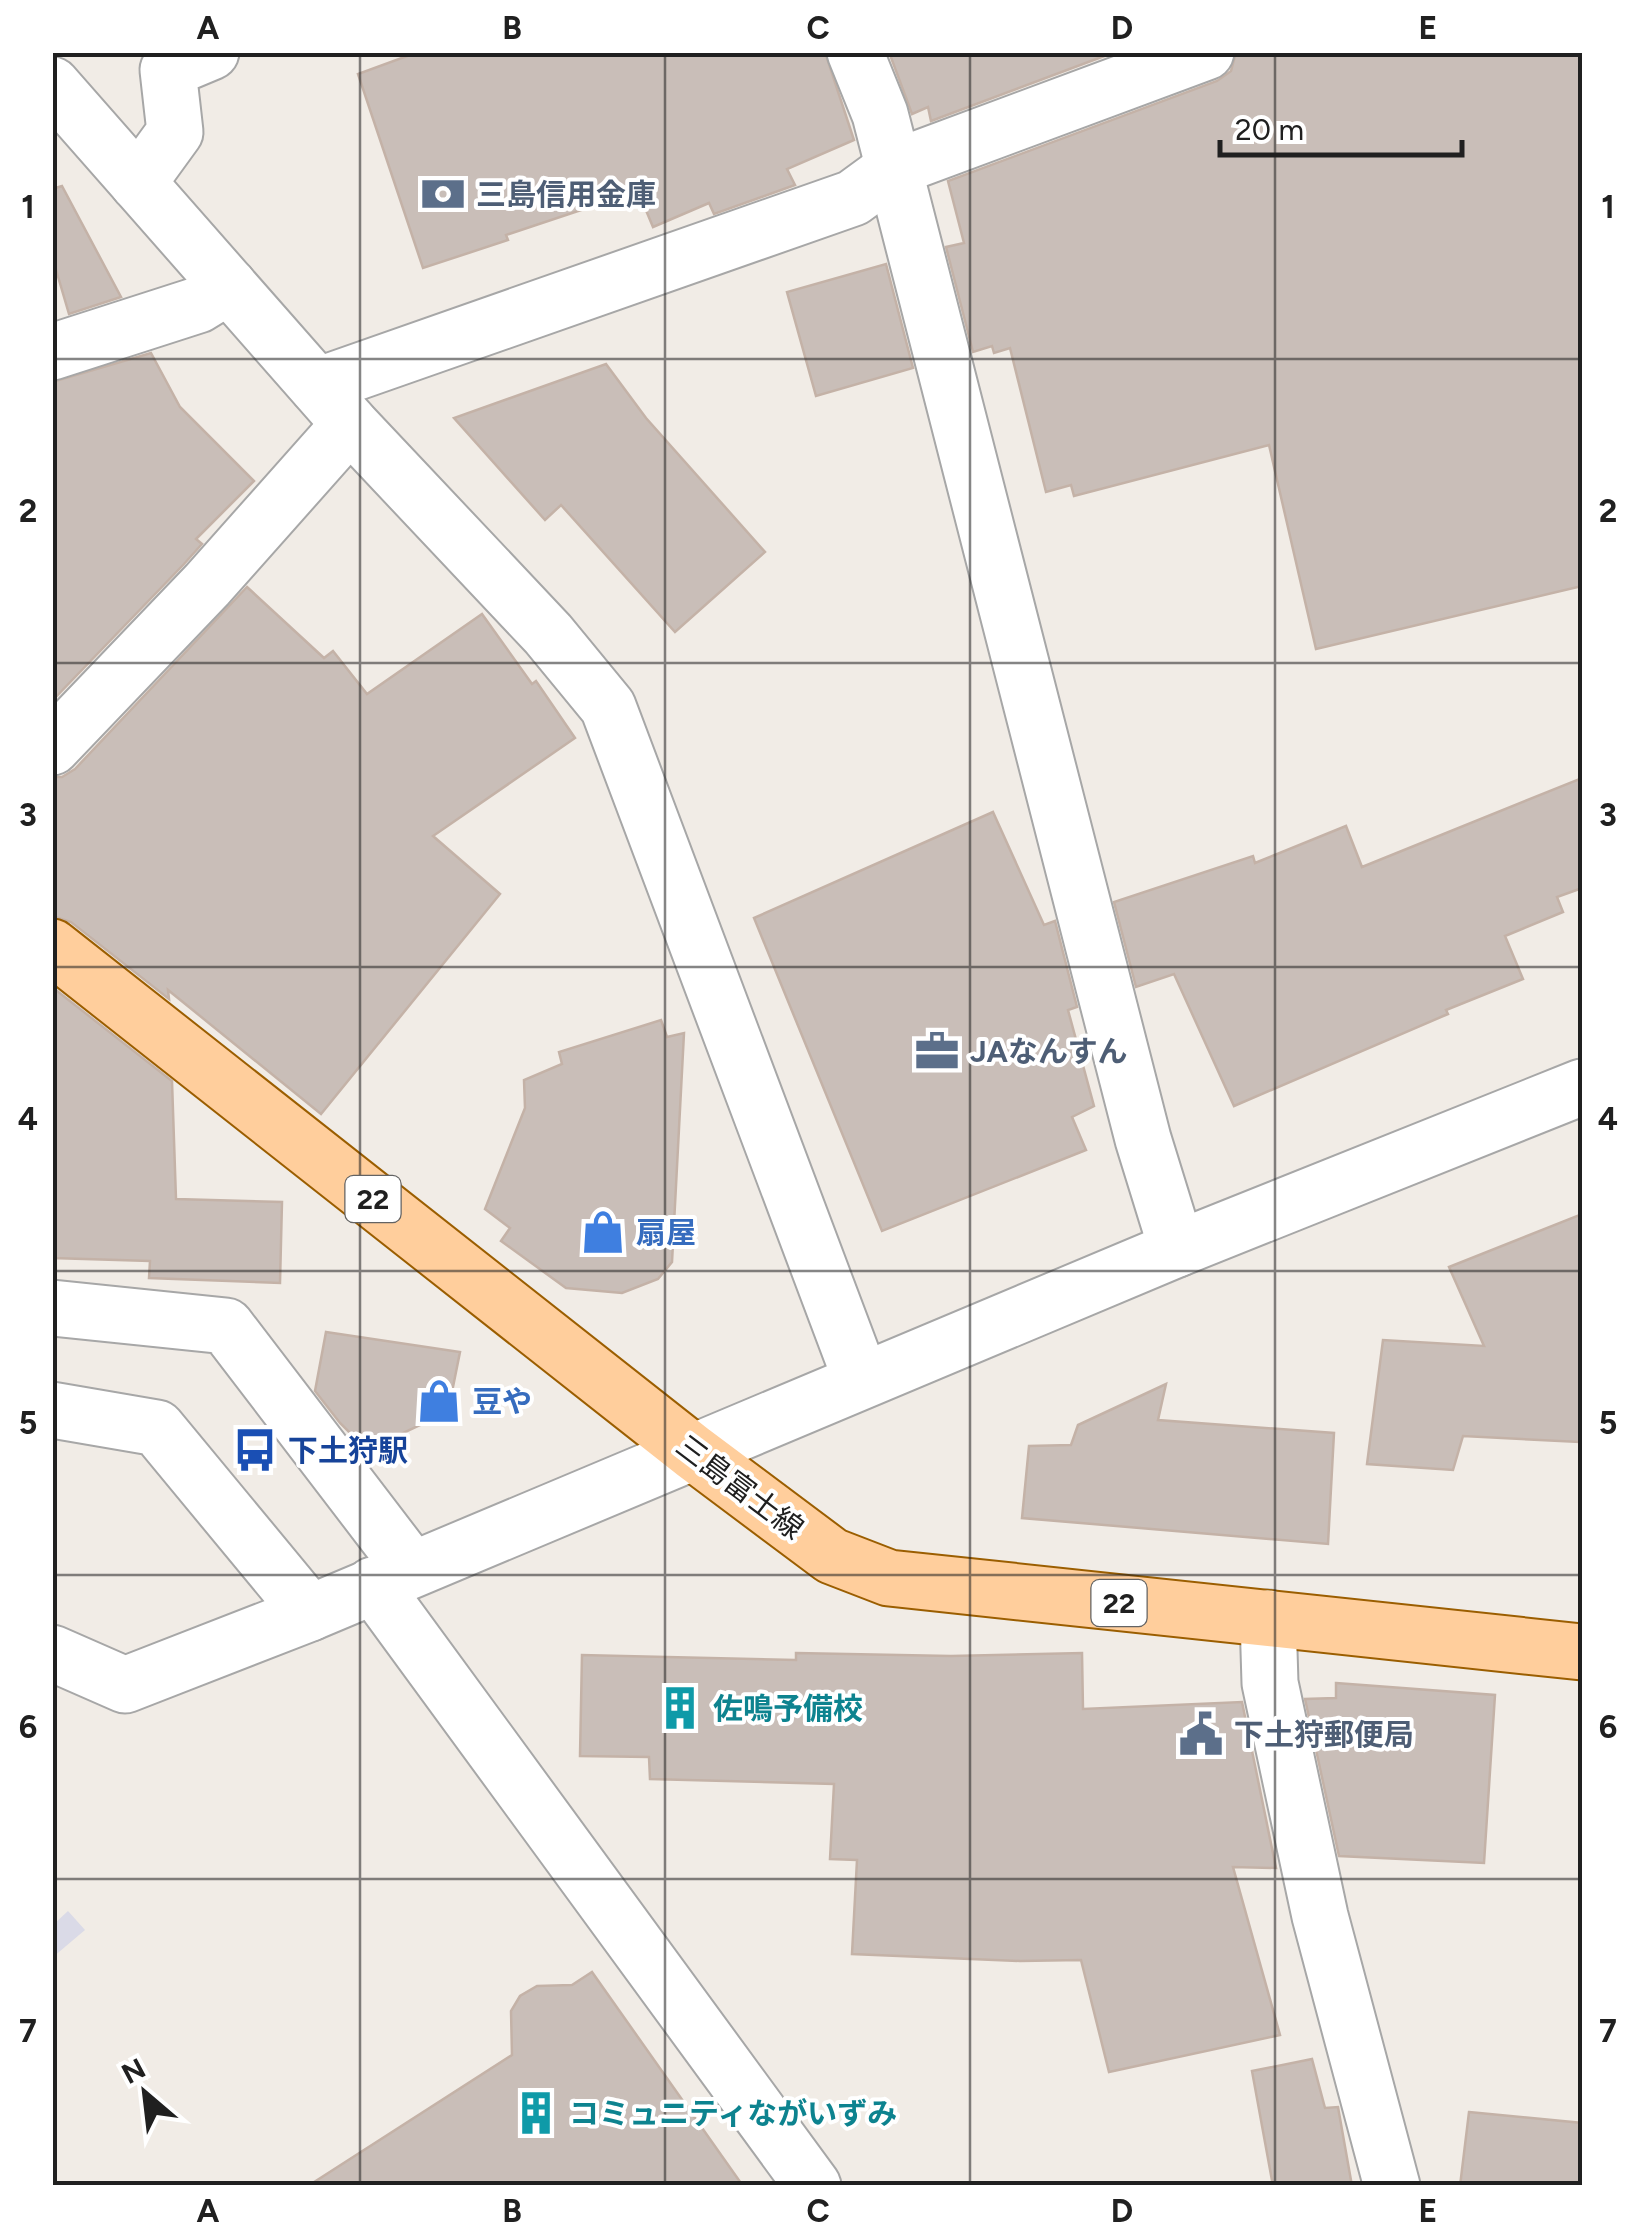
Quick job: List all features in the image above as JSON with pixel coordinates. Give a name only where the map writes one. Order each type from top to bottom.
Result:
[{"type":"main road","name":"三島富士線","points":[[52,947],[693,1452],[832,1556],[889,1578],[1582,1652]]},
{"type":"street","points":[[138,183],[174,132],[168,70],[211,52]]},
{"type":"street","points":[[855,52],[880,114],[1138,1120],[1177,1249]]},
{"type":"street","points":[[52,747],[207,586],[334,405],[853,198],[894,168],[1206,52]]},
{"type":"street","points":[[52,86],[334,405],[548,634],[608,707],[862,1379]]},
{"type":"street","points":[[52,352],[198,305],[229,286]]},
{"type":"street","points":[[52,1653],[125,1685],[310,1612],[1177,1249],[1582,1087]]},
{"type":"street","points":[[52,1308],[226,1326],[392,1577],[813,2186]]},
{"type":"street","points":[[52,1410],[157,1428],[310,1612]]},
{"type":"street","points":[[1268,1618],[1270,1683],[1312,1877],[1392,2186]]},
{"type":"shaded area","points":[[68,1911],[85,1930],[53,1957],[53,1925]]},
{"type":"building","points":[[418,52],[825,52],[854,140],[787,169],[795,185],[714,214],[709,203],[653,227],[638,191],[506,235],[508,240],[423,268],[358,74]]},
{"type":"building","points":[[889,52],[1115,52],[931,121],[928,107],[912,114]]},
{"type":"building","points":[[1236,52],[1582,52],[1582,586],[1316,649],[1269,445],[1074,496],[1071,485],[1046,492],[1010,348],[994,353],[992,346],[973,352],[946,247],[964,243],[948,181],[1217,81],[1231,71]]},
{"type":"building","points":[[62,186],[121,297],[69,314],[52,256],[52,189]]},
{"type":"building","points":[[886,264],[913,368],[816,396],[787,292]]},
{"type":"building","points":[[151,353],[180,407],[254,481],[196,539],[202,544],[184,564],[52,701],[52,382]]},
{"type":"building","points":[[606,364],[646,418],[765,552],[675,632],[561,505],[545,520],[454,418]]},
{"type":"building","points":[[247,587],[324,658],[333,651],[367,694],[482,614],[575,738],[433,836],[500,894],[321,1114],[168,990],[169,999],[71,922],[52,916],[52,777],[62,777],[75,769]]},
{"type":"building","points":[[1582,778],[1582,888],[1557,897],[1563,912],[1505,936],[1523,979],[1234,1106],[1174,974],[1136,987],[1114,902],[1253,856],[1255,863],[1346,826],[1362,867]]},
{"type":"building","points":[[993,812],[1044,925],[1055,921],[1077,1007],[1068,1010],[1094,1106],[1072,1117],[1086,1150],[882,1231],[754,918]]},
{"type":"building","points":[[52,987],[172,1081],[176,1199],[282,1202],[280,1283],[149,1278],[150,1261],[52,1258]]},
{"type":"building","points":[[661,1020],[667,1037],[684,1033],[672,1262],[658,1279],[622,1293],[566,1288],[501,1241],[510,1228],[485,1209],[525,1108],[524,1080],[562,1064],[559,1052]]},
{"type":"building","points":[[1582,1214],[1579,1442],[1463,1436],[1453,1470],[1367,1464],[1383,1340],[1484,1346],[1449,1267]]},
{"type":"building","points":[[326,1332],[460,1352],[448,1412],[367,1450],[315,1391]]},
{"type":"building","points":[[1166,1384],[1158,1420],[1334,1433],[1328,1544],[1022,1518],[1029,1446],[1071,1445],[1078,1425]]},
{"type":"building","points":[[796,1653],[1082,1653],[1083,1709],[1242,1702],[1276,1868],[1233,1867],[1280,2035],[1109,2072],[1081,1960],[852,1954],[857,1860],[830,1859],[834,1784],[650,1779],[649,1757],[580,1756],[582,1655],[796,1660]]},
{"type":"building","points":[[1336,1683],[1495,1695],[1484,1863],[1339,1856],[1305,1699],[1336,1698]]},
{"type":"building","name":"コミュニティながいずみ","points":[[592,1972],[743,2186],[308,2186],[512,2055],[511,2011],[520,1996],[537,1986],[572,1985]]},
{"type":"building","points":[[1312,2059],[1325,2108],[1338,2107],[1352,2186],[1273,2186],[1252,2071]]},
{"type":"building","points":[[1469,2112],[1582,2123],[1582,2186],[1460,2186]]},
{"type":"place","name":"三島信用金庫","points":[[443,194]]},
{"type":"place","name":"JAなんすん","points":[[937,1051]]},
{"type":"place","name":"扇屋","points":[[603,1232]]},
{"type":"place","name":"豆や","points":[[439,1401]]},
{"type":"place","name":"下土狩駅","points":[[255,1450]]},
{"type":"place","name":"佐鳴予備校","points":[[680,1708]]},
{"type":"place","name":"下土狩郵便局","points":[[1201,1734]]},
{"type":"place","name":"コミュニティながいずみ","points":[[536,2113]]}]
